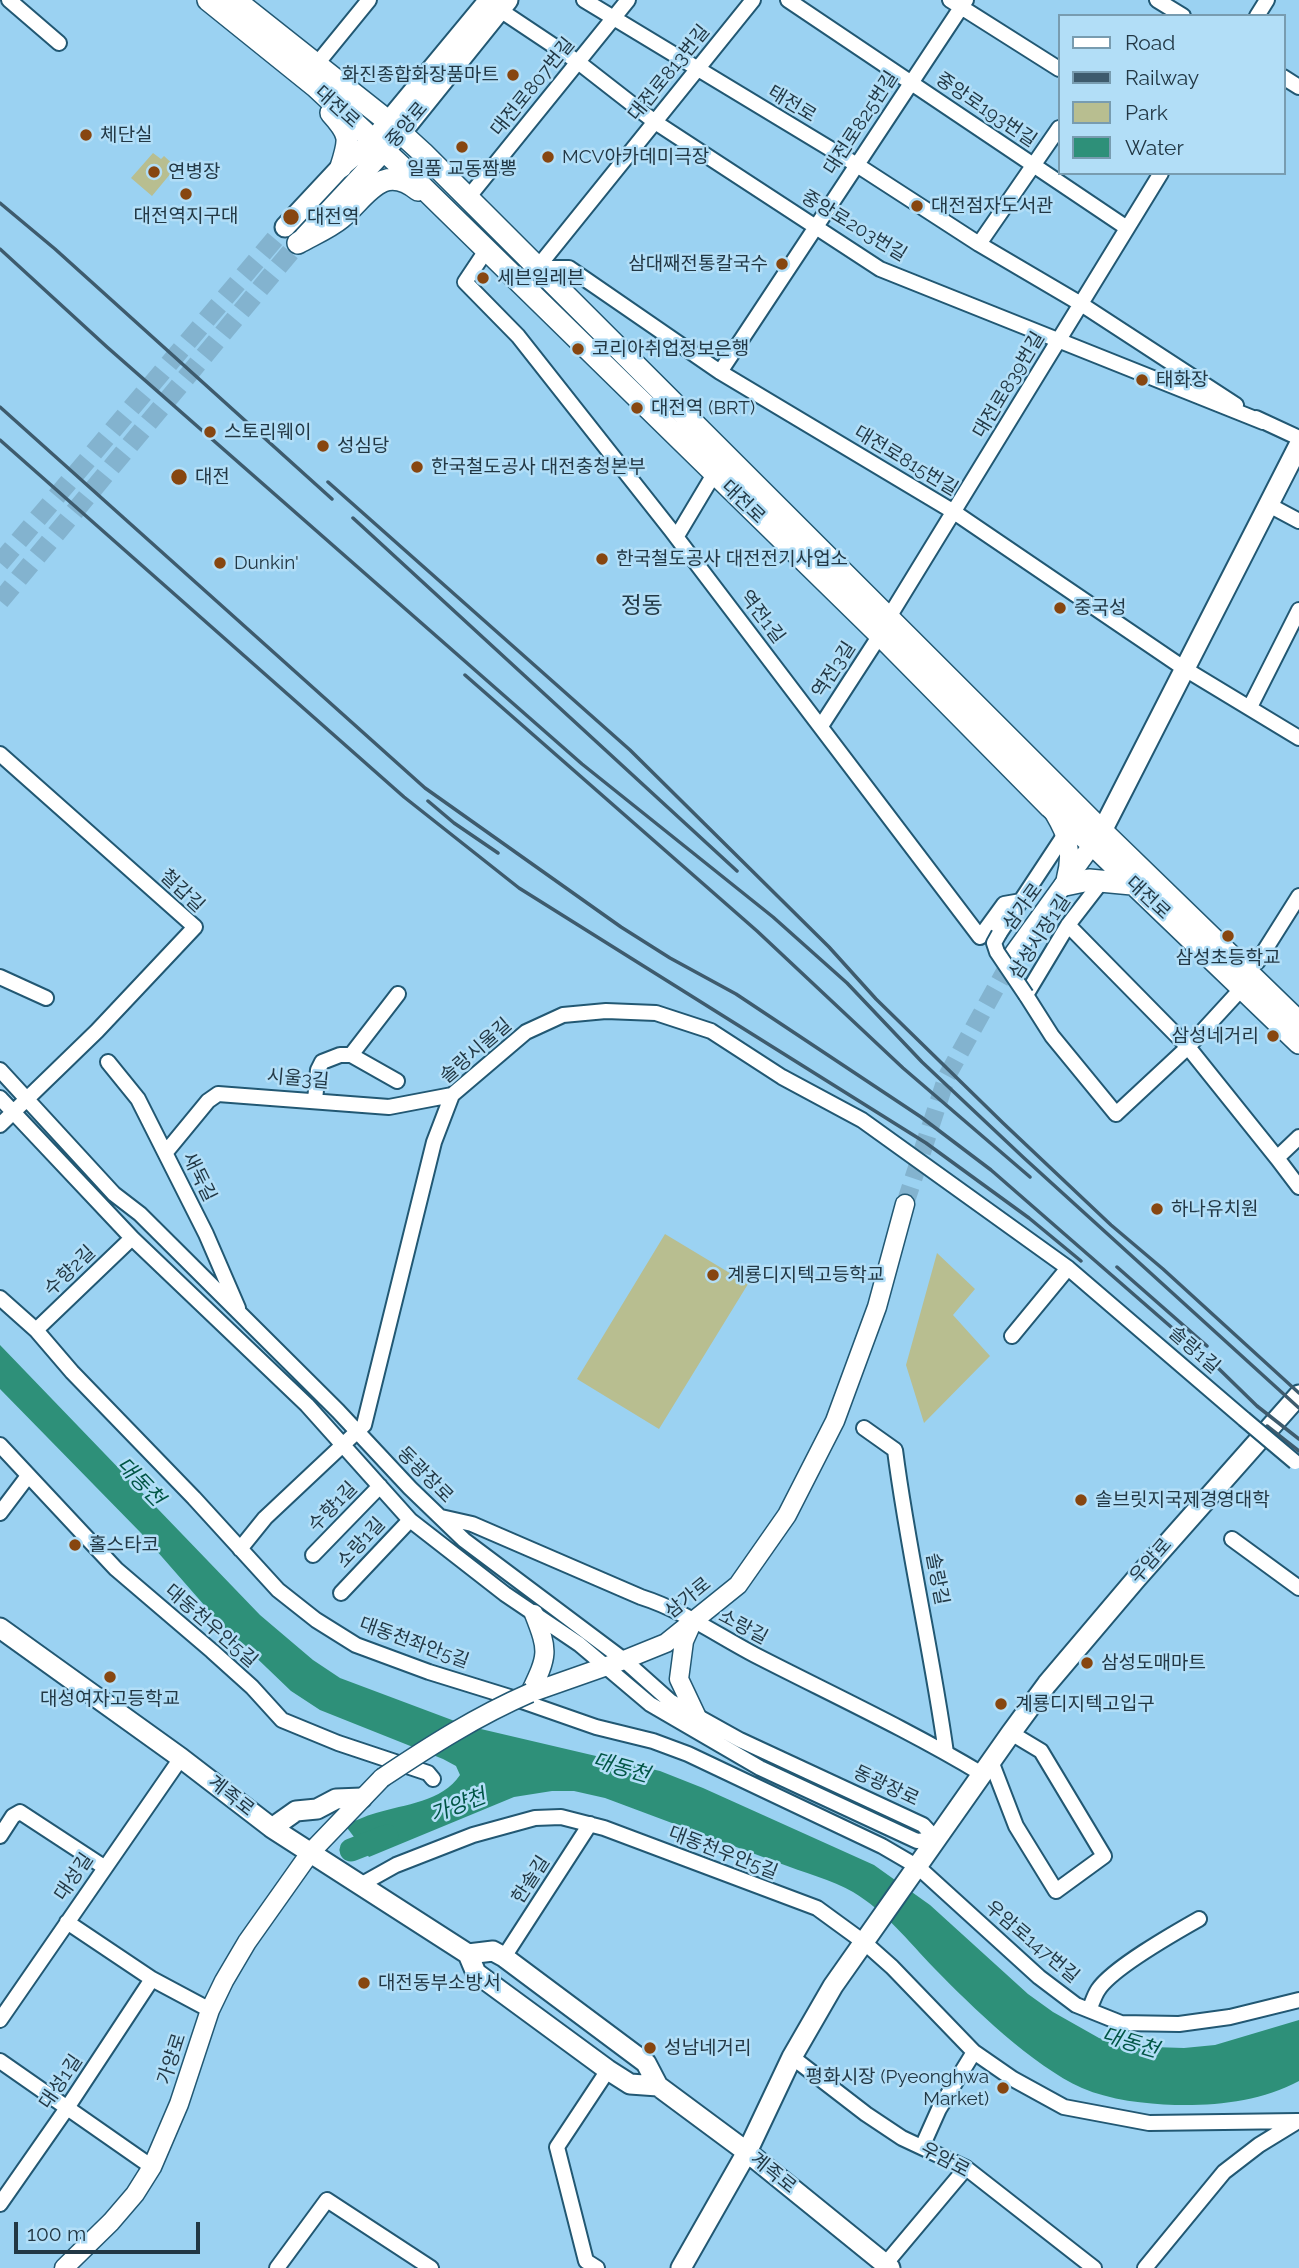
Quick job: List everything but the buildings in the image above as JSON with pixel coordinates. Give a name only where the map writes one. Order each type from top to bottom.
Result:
[{"type":"main road","name":"대전로","points":[[208,0],[316,87],[379,145],[714,474],[885,626],[1050,807],[1098,838],[1132,884],[1299,1021]]},
{"type":"main road","name":"대전로","points":[[235,0],[395,127],[537,268],[885,626],[1098,838],[1245,979],[1299,1042]]},
{"type":"main road","name":"중앙로","points":[[292,235],[395,127],[494,2]]},
{"type":"main road","points":[[316,87],[326,108],[346,131],[349,145],[341,167]]},
{"type":"main road","name":"중앙로","points":[[292,235],[341,167],[379,145]]},
{"type":"main road","points":[[292,235],[341,218],[379,182],[395,179],[409,182],[450,214]]},
{"type":"main road","points":[[1098,838],[1299,445]]},
{"type":"main road","points":[[1065,885],[1089,880],[1132,884]]},
{"type":"main road","name":"우암로","points":[[681,2268],[747,2152],[792,2057],[833,1986],[1011,1733],[1046,1684],[1299,1395]]},
{"type":"main road","name":"계족로","points":[[0,1628],[181,1758],[272,1828],[468,1954],[475,1973],[608,2070],[629,2084],[657,2086]]},
{"type":"main road","points":[[272,1828],[296,1811],[317,1810],[336,1799],[362,1798]]},
{"type":"main road","points":[[468,1954],[493,1951],[504,1957]]},
{"type":"main road","name":"계족로","points":[[504,1957],[646,2063],[657,2086],[747,2152],[886,2267]]},
{"type":"street","points":[[9,0],[59,43]]},
{"type":"street","points":[[316,65],[369,0]]},
{"type":"street","name":"태전로","points":[[584,0],[1081,304],[1263,422],[1299,438]]},
{"type":"street","name":"대전로807번길","points":[[467,199],[628,0]]},
{"type":"street","name":"대전로813번길","points":[[537,268],[752,0]]},
{"type":"street","name":"중앙로193번길","points":[[788,0],[1127,228]]},
{"type":"street","points":[[1157,0],[1180,14]]},
{"type":"street","name":"중앙로203번길","points":[[494,2],[655,122],[880,269],[1263,422]]},
{"type":"street","points":[[959,2],[1058,68]]},
{"type":"street","name":"대전로825번길","points":[[720,372],[911,83],[959,2]]},
{"type":"street","points":[[979,244],[1058,129]]},
{"type":"street","name":"대전로839번길","points":[[885,626],[1160,175]]},
{"type":"street","name":"역전1길","points":[[487,249],[465,282],[518,336],[677,536],[980,937],[1004,904],[1021,901]]},
{"type":"street","name":"대전로815번길","points":[[537,268],[569,268],[720,372],[954,512],[1185,669],[1299,738]]},
{"type":"street","points":[[677,536],[714,474]]},
{"type":"street","points":[[1269,505],[1299,521]]},
{"type":"street","points":[[1250,707],[1299,611]]},
{"type":"street","name":"역전3길","points":[[821,726],[885,626]]},
{"type":"street","name":"철갑길","points":[[0,754],[195,927],[97,1031],[0,1125]]},
{"type":"street","name":"삼가로","points":[[1050,807],[1065,834],[1071,858],[1065,885]]},
{"type":"street","points":[[1026,995],[997,952],[994,943],[1065,834]]},
{"type":"street","name":"삼가로","points":[[1014,953],[1098,838]]},
{"type":"street","name":"삼성시장1길","points":[[1102,881],[1068,925],[1026,995],[1052,1036],[1116,1114],[1188,1047]]},
{"type":"street","points":[[1188,1047],[1245,979],[1299,897]]},
{"type":"street","points":[[1068,925],[1188,1047],[1299,1187]]},
{"type":"street","points":[[0,977],[46,998]]},
{"type":"street","points":[[351,1055],[398,994]]},
{"type":"street","name":"솔랑시울길","points":[[240,1549],[265,1518],[364,1425],[434,1142],[452,1095],[526,1032],[563,1014],[606,1011],[656,1013],[711,1031],[782,1077],[862,1120]]},
{"type":"street","points":[[314,1100],[318,1070],[322,1062],[340,1055],[351,1055],[397,1081]]},
{"type":"street","name":"새둑길","points":[[108,1062],[138,1099],[166,1152],[242,1316]]},
{"type":"street","name":"동광장로","points":[[0,1070],[114,1194],[140,1214],[464,1540],[624,1660],[670,1701],[740,1740],[923,1825],[936,1839]]},
{"type":"street","name":"시울3길","points":[[166,1152],[208,1101],[218,1094],[389,1107],[452,1095]]},
{"type":"street","name":"동광장로","points":[[0,1098],[132,1238],[307,1405],[410,1520],[505,1594],[579,1644],[650,1704],[761,1768],[917,1841],[936,1839]]},
{"type":"street","name":"솔랑1길","points":[[862,1120],[1068,1268],[1297,1465]]},
{"type":"street","points":[[1277,1158],[1299,1137]]},
{"type":"street","name":"삼가로","points":[[310,1853],[382,1778],[488,1711],[666,1643],[738,1585],[787,1515],[835,1421],[877,1307],[905,1204]]},
{"type":"street","name":"수향2길","points":[[36,1330],[132,1238]]},
{"type":"street","points":[[1012,1336],[1068,1268]]},
{"type":"street","name":"대동천좌안5길","points":[[0,1298],[36,1330],[72,1372],[285,1597],[356,1645],[596,1727],[653,1741],[688,1754],[882,1846],[918,1867]]},
{"type":"street","name":"솔랑길","points":[[863,1428],[895,1450],[900,1492],[936,1678],[947,1753]]},
{"type":"street","name":"대동천우안5길","points":[[0,1445],[116,1569],[252,1687],[282,1720],[338,1743],[428,1773],[433,1779]]},
{"type":"street","points":[[0,1513],[28,1476]]},
{"type":"street","name":"수향1길","points":[[313,1555],[380,1486]]},
{"type":"street","name":"소랑길","points":[[440,1517],[472,1524],[641,1597],[667,1605],[693,1622],[947,1753],[987,1767]]},
{"type":"street","name":"소랑1길","points":[[341,1593],[410,1520]]},
{"type":"street","points":[[1232,1539],[1299,1588]]},
{"type":"street","points":[[530,1693],[543,1667],[546,1644],[534,1614]]},
{"type":"street","points":[[693,1622],[684,1641],[679,1679],[696,1715]]},
{"type":"street","points":[[987,1767],[1016,1826],[1056,1891],[1104,1856],[1041,1751],[1011,1733]]},
{"type":"street","name":"대성길","points":[[0,2020],[181,1758]]},
{"type":"street","points":[[0,1836],[13,1816],[20,1812],[104,1867]]},
{"type":"street","name":"대동천우안5길","points":[[362,1884],[396,1865],[473,1835],[535,1818],[561,1817],[590,1824],[817,1908],[865,1943],[918,1992],[974,2052],[1013,2079],[1064,2107],[1149,2123],[1299,2121]]},
{"type":"street","name":"한솔길","points":[[504,1957],[590,1824]]},
{"type":"street","name":"가양로","points":[[71,2266],[135,2194],[152,2167],[180,2104],[210,2010],[224,1981],[247,1942],[310,1853]]},
{"type":"street","name":"우암로147번길","points":[[918,1867],[1039,1976],[1076,2005],[1121,2023],[1179,2024],[1230,2017],[1299,2000]]},
{"type":"street","points":[[1089,2010],[1098,1990],[1108,1979],[1166,1938],[1199,1919]]},
{"type":"street","points":[[67,1922],[152,1979],[210,2010]]},
{"type":"street","name":"대성1길","points":[[0,2204],[152,1979]]},
{"type":"street","points":[[922,2147],[939,2109],[974,2052]]},
{"type":"street","name":"우암로","points":[[792,2057],[902,2138],[966,2168],[1094,2268]]},
{"type":"street","points":[[0,2061],[152,2167]]},
{"type":"street","points":[[597,2268],[586,2261],[557,2147],[608,2070]]},
{"type":"street","points":[[1145,2268],[1224,2172],[1259,2145],[1299,2121]]},
{"type":"street","name":"계족로","points":[[886,2267],[966,2168]]},
{"type":"street","points":[[277,2268],[327,2200],[431,2268]]},
{"type":"green space","name":"연병장","points":[[153,153],[161,159],[164,156],[176,167],[152,196],[131,178]]},
{"type":"green space","points":[[665,1234],[748,1284],[659,1429],[577,1379]]},
{"type":"green space","points":[[937,1253],[975,1289],[953,1315],[990,1356],[924,1423],[906,1365]]},
{"type":"water","name":"대동천","points":[[0,1345],[260,1615],[313,1660],[340,1678],[468,1726],[660,1771],[874,1865],[930,1905],[1028,1994],[1053,2012],[1099,2038],[1121,2046],[1184,2048],[1215,2045],[1299,2020],[1299,2081],[1255,2098],[1191,2105],[1128,2101],[1082,2088],[1044,2065],[1004,2034],[949,1983],[886,1918],[853,1892],[605,1798],[574,1791],[552,1791],[514,1797],[369,1857],[345,1825],[372,1814],[433,1797],[460,1775],[456,1766],[320,1710],[291,1691],[219,1622],[141,1533],[0,1389]]},
{"type":"waterway","name":"가양천","points":[[351,1850],[387,1836]]},
{"type":"tunnel","points":[[0,563],[285,227]]},
{"type":"tunnel","points":[[0,601],[298,243]]},
{"type":"tunnel","points":[[905,1204],[947,1076],[1014,955]]},
{"type":"railway","points":[[0,203],[55,249],[332,499]]},
{"type":"railway","points":[[0,249],[107,347],[582,764],[773,917],[847,983],[922,1062],[1024,1158],[1299,1408]]},
{"type":"railway","points":[[0,407],[425,788],[621,927],[670,958],[736,994],[921,1117],[991,1170],[1217,1367],[1257,1406],[1299,1439]]},
{"type":"railway","points":[[0,440],[404,797],[519,888],[926,1143],[1029,1218],[1081,1261]]},
{"type":"railway","points":[[328,482],[630,750],[829,947],[876,999],[1003,1123],[1111,1225],[1299,1393]]},
{"type":"railway","points":[[353,518],[737,871]]},
{"type":"railway","points":[[465,675],[757,931],[903,1068],[1030,1177]]},
{"type":"railway","points":[[428,801],[454,823],[498,853]]},
{"type":"railway","points":[[1117,1267],[1207,1346]]},
{"type":"railway","points":[[1267,1426],[1299,1451]]},
{"type":"place","name":"화진종합화장품마트","points":[[513,75]]},
{"type":"place","name":"체단실","points":[[86,135]]},
{"type":"place","name":"일품 교동짬뽕","points":[[462,147]]},
{"type":"place","name":"MCV아카데미극장","points":[[548,157]]},
{"type":"place","name":"연병장","points":[[154,172]]},
{"type":"place","name":"대전역지구대","points":[[186,194]]},
{"type":"place","name":"대전점자도서관","points":[[917,206]]},
{"type":"place","name":"대전역","points":[[291,217]]},
{"type":"place","name":"삼대째전통칼국수","points":[[782,264]]},
{"type":"place","name":"세븐일레븐","points":[[483,278]]},
{"type":"place","name":"코리아취업정보은행","points":[[578,349]]},
{"type":"place","name":"태화장","points":[[1142,380]]},
{"type":"place","name":"대전역 (BRT)","points":[[637,408]]},
{"type":"place","name":"스토리웨이","points":[[210,432]]},
{"type":"place","name":"성심당","points":[[323,446]]},
{"type":"place","name":"한국철도공사 대전충청본부","points":[[417,467]]},
{"type":"place","name":"대전","points":[[179,477]]},
{"type":"place","name":"한국철도공사 대전전기사업소","points":[[602,559]]},
{"type":"place","name":"Dunkin'","points":[[220,563]]},
{"type":"place","name":"중국성","points":[[1060,608]]},
{"type":"place","name":"삼성초등학교","points":[[1228,936]]},
{"type":"place","name":"삼성네거리","points":[[1273,1036]]},
{"type":"place","name":"하나유치원","points":[[1157,1209]]},
{"type":"place","name":"계룡디지텍고등학교","points":[[713,1275]]},
{"type":"place","name":"솔브릿지국제경영대학","points":[[1081,1500]]},
{"type":"place","name":"홀스타코","points":[[75,1545]]},
{"type":"place","name":"삼성도매마트","points":[[1087,1663]]},
{"type":"place","name":"대성여자고등학교","points":[[110,1677]]},
{"type":"place","name":"계룡디지텍고입구","points":[[1001,1704]]},
{"type":"place","name":"대전동부소방서","points":[[364,1983]]},
{"type":"place","name":"성남네거리","points":[[650,2048]]},
{"type":"place","name":"평화시장 (Pyeonghwa Market)","points":[[1003,2088]]},
{"type":"district","name":"정동","points":[[642,606]]}]
